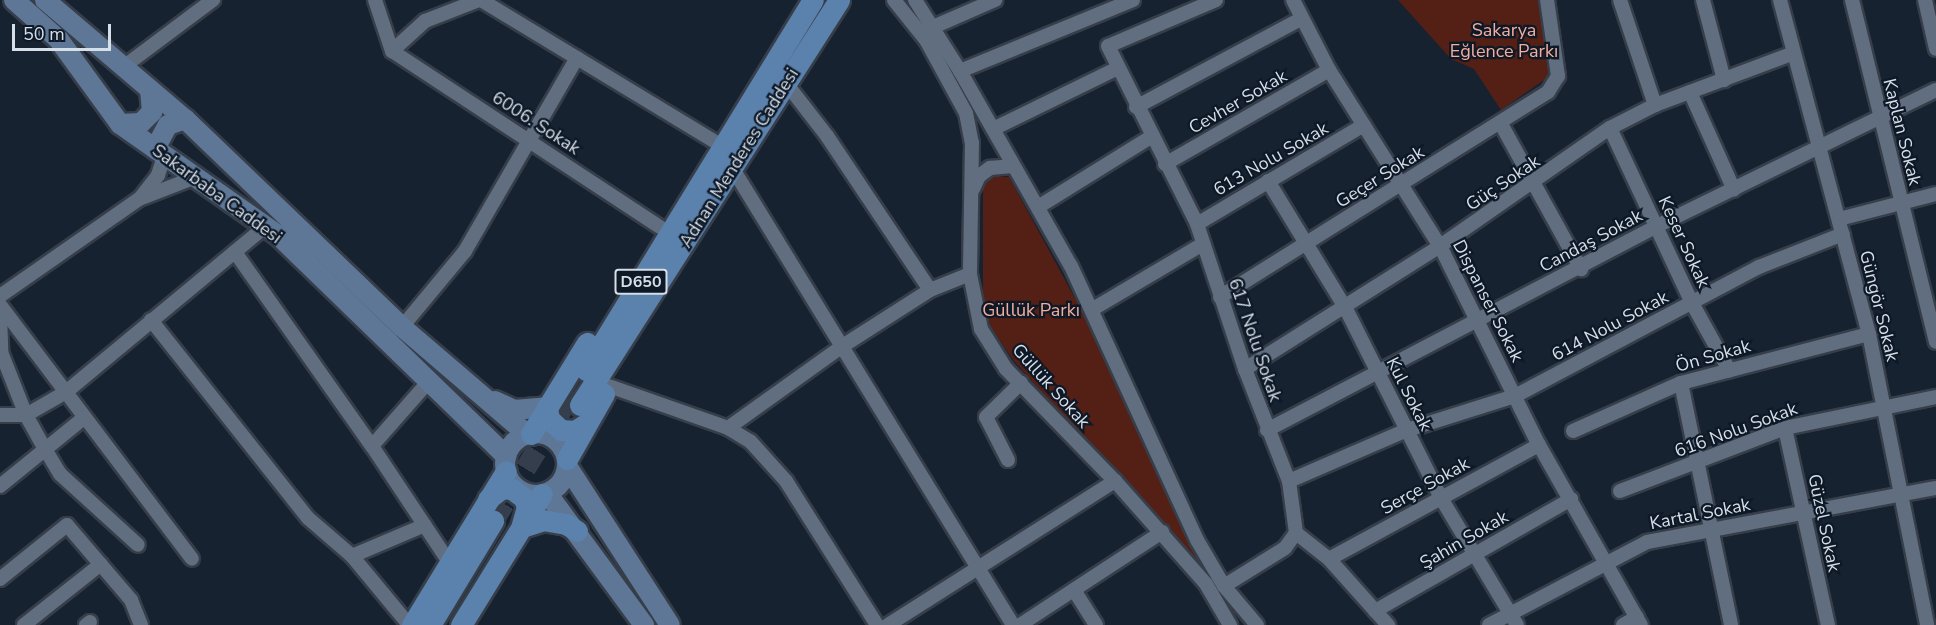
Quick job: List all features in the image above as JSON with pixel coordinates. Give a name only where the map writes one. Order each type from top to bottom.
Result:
[{"type":"main road","name":"Sakarbaba Caddesi","points":[[15,0],[59,40],[120,124],[266,226],[430,380],[506,463]]},
{"type":"main road","name":"Sakarbaba Caddesi","points":[[45,0],[122,68],[185,119],[402,327],[476,392],[529,434]]},
{"type":"main road","name":"Adnan Menderes Caddesi","points":[[578,408],[724,172],[786,82],[838,0]]},
{"type":"main road","name":"Adnan Menderes Caddesi","points":[[724,172],[724,147],[811,1]]},
{"type":"main road","points":[[120,124],[141,123],[152,112],[150,90]]},
{"type":"main road","points":[[160,152],[168,125],[185,119]]},
{"type":"main road","points":[[410,625],[485,501],[506,463],[511,446],[529,434],[660,227],[688,188],[724,172],[722,207],[609,386],[578,408],[561,483],[506,525],[447,625]]},
{"type":"main road","points":[[476,392],[514,410],[547,407]]},
{"type":"main road","points":[[547,407],[549,419],[561,430],[575,431],[578,408]]},
{"type":"main road","points":[[529,434],[557,441],[567,462],[670,625]]},
{"type":"main road","points":[[506,463],[519,490],[545,494],[577,531],[644,625]]},
{"type":"main road","points":[[430,625],[506,525],[527,507],[524,498],[512,489],[502,488],[485,501]]},
{"type":"main road","points":[[506,525],[554,521],[577,531]]},
{"type":"main road","points":[[462,625],[506,525]]},
{"type":"street","points":[[122,68],[213,0]]},
{"type":"street","points":[[375,0],[392,51],[424,21],[480,0],[724,147]]},
{"type":"street","name":"Güllük Sokak","points":[[894,0],[945,69],[966,113],[972,143],[970,274],[981,329],[1006,369],[1115,481],[1206,584],[1230,625]]},
{"type":"street","points":[[915,0],[960,71],[1093,309],[1197,540],[1224,586],[1257,625]]},
{"type":"street","points":[[933,27],[995,0]]},
{"type":"street","points":[[960,71],[1133,0]]},
{"type":"street","name":"617 Nolu Sokak","points":[[1216,0],[1108,46],[1136,107],[1197,224],[1245,369],[1267,430],[1289,481],[1296,533]]},
{"type":"street","name":"Dispanser Sokak","points":[[1293,0],[1329,70],[1440,246],[1478,318],[1539,445],[1639,621]]},
{"type":"street","name":"Geçer Sokak","points":[[1220,297],[1501,124],[1555,84],[1558,76],[1547,0]]},
{"type":"street","points":[[1620,0],[1654,105]]},
{"type":"street","points":[[1703,0],[1724,80]]},
{"type":"street","name":"Güngör Sokak","points":[[1780,0],[1869,334],[1927,625]]},
{"type":"street","name":"Kaplan Sokak","points":[[1851,0],[1936,342]]},
{"type":"street","points":[[1925,0],[1936,49]]},
{"type":"street","points":[[1136,107],[1301,19]]},
{"type":"street","name":"6006. Sokak","points":[[392,51],[660,227]]},
{"type":"street","name":"Güç Sokak","points":[[1245,369],[1534,184],[1610,128],[1654,105],[1794,53]]},
{"type":"street","points":[[402,327],[465,251],[527,140],[577,57]]},
{"type":"street","points":[[993,129],[1118,68]]},
{"type":"street","name":"Cevher Sokak","points":[[1165,164],[1329,70]]},
{"type":"street","points":[[786,82],[827,136],[930,290]]},
{"type":"street","name":"Candaş Sokak","points":[[1267,430],[1478,318],[1581,269],[1657,226],[1936,90]]},
{"type":"street","points":[[1690,92],[1734,190]]},
{"type":"street","points":[[1501,124],[1581,269]]},
{"type":"street","name":"613 Nolu Sokak","points":[[1197,224],[1364,125]]},
{"type":"street","name":"Keser Sokak","points":[[1610,128],[1692,303],[1729,370]]},
{"type":"street","points":[[1038,207],[1151,137]]},
{"type":"street","points":[[139,199],[158,175],[160,152]]},
{"type":"street","points":[[971,194],[979,176],[990,168],[1013,166]]},
{"type":"street","points":[[724,172],[841,347],[1013,625]]},
{"type":"street","points":[[0,296],[139,199],[196,177]]},
{"type":"street","name":"Kul Sokak","points":[[1268,181],[1345,306],[1441,498],[1513,619]]},
{"type":"street","points":[[1839,219],[1901,201],[1936,194]]},
{"type":"street","points":[[0,415],[26,415],[66,392],[266,226]]},
{"type":"street","name":"614 Nolu Sokak","points":[[1289,481],[1407,430],[1515,396],[1759,267],[1843,234]]},
{"type":"street","points":[[1093,309],[1203,244]]},
{"type":"street","points":[[235,252],[372,446],[449,562]]},
{"type":"street","points":[[728,428],[841,347],[930,290],[970,274]]},
{"type":"street","points":[[0,305],[192,559]]},
{"type":"street","points":[[0,314],[2,352],[26,415],[45,449],[60,474],[138,545]]},
{"type":"street","points":[[151,320],[308,518],[352,556],[410,625]]},
{"type":"street","name":"Ön Sokak","points":[[1573,430],[1682,383],[1869,334]]},
{"type":"street","points":[[372,446],[430,380]]},
{"type":"street","points":[[1008,460],[986,417],[1021,383]]},
{"type":"street","points":[[1682,383],[1731,625]]},
{"type":"street","points":[[609,386],[728,428],[750,441],[786,481],[878,625]]},
{"type":"street","name":"616 Nolu Sokak","points":[[1620,491],[1700,463],[1785,428],[1883,405],[1936,397]]},
{"type":"street","points":[[0,486],[85,417]]},
{"type":"street","name":"Güzel Sokak","points":[[1785,428],[1828,625]]},
{"type":"street","name":"Serçe Sokak","points":[[1329,559],[1539,445]]},
{"type":"street","points":[[888,625],[1115,481]]},
{"type":"street","name":"Kartal Sokak","points":[[1489,625],[1513,619],[1606,561],[1647,542],[1936,488]]},
{"type":"street","name":"Şahin Sokak","points":[[1375,611],[1571,499]]},
{"type":"street","points":[[0,579],[67,525],[131,600],[141,625]]},
{"type":"street","points":[[352,556],[424,525]]},
{"type":"street","points":[[1020,625],[1162,532]]},
{"type":"street","points":[[1224,586],[1285,548],[1296,533],[1329,559],[1388,625]]},
{"type":"street","points":[[24,625],[101,564]]},
{"type":"street","points":[[1074,590],[1096,625]]},
{"type":"street","points":[[1623,625],[1639,621]]},
{"type":"green space","name":"Sakarya Eğlence Parkı","points":[[1398,0],[1538,0],[1551,75],[1501,110],[1474,69],[1451,59]]},
{"type":"green space","name":"Güllük Parkı","points":[[993,176],[1009,177],[1077,302],[1133,412],[1206,576],[1013,360],[990,326],[983,295],[983,186]]},
{"type":"tunnel","points":[[493,521],[571,394]]}]
